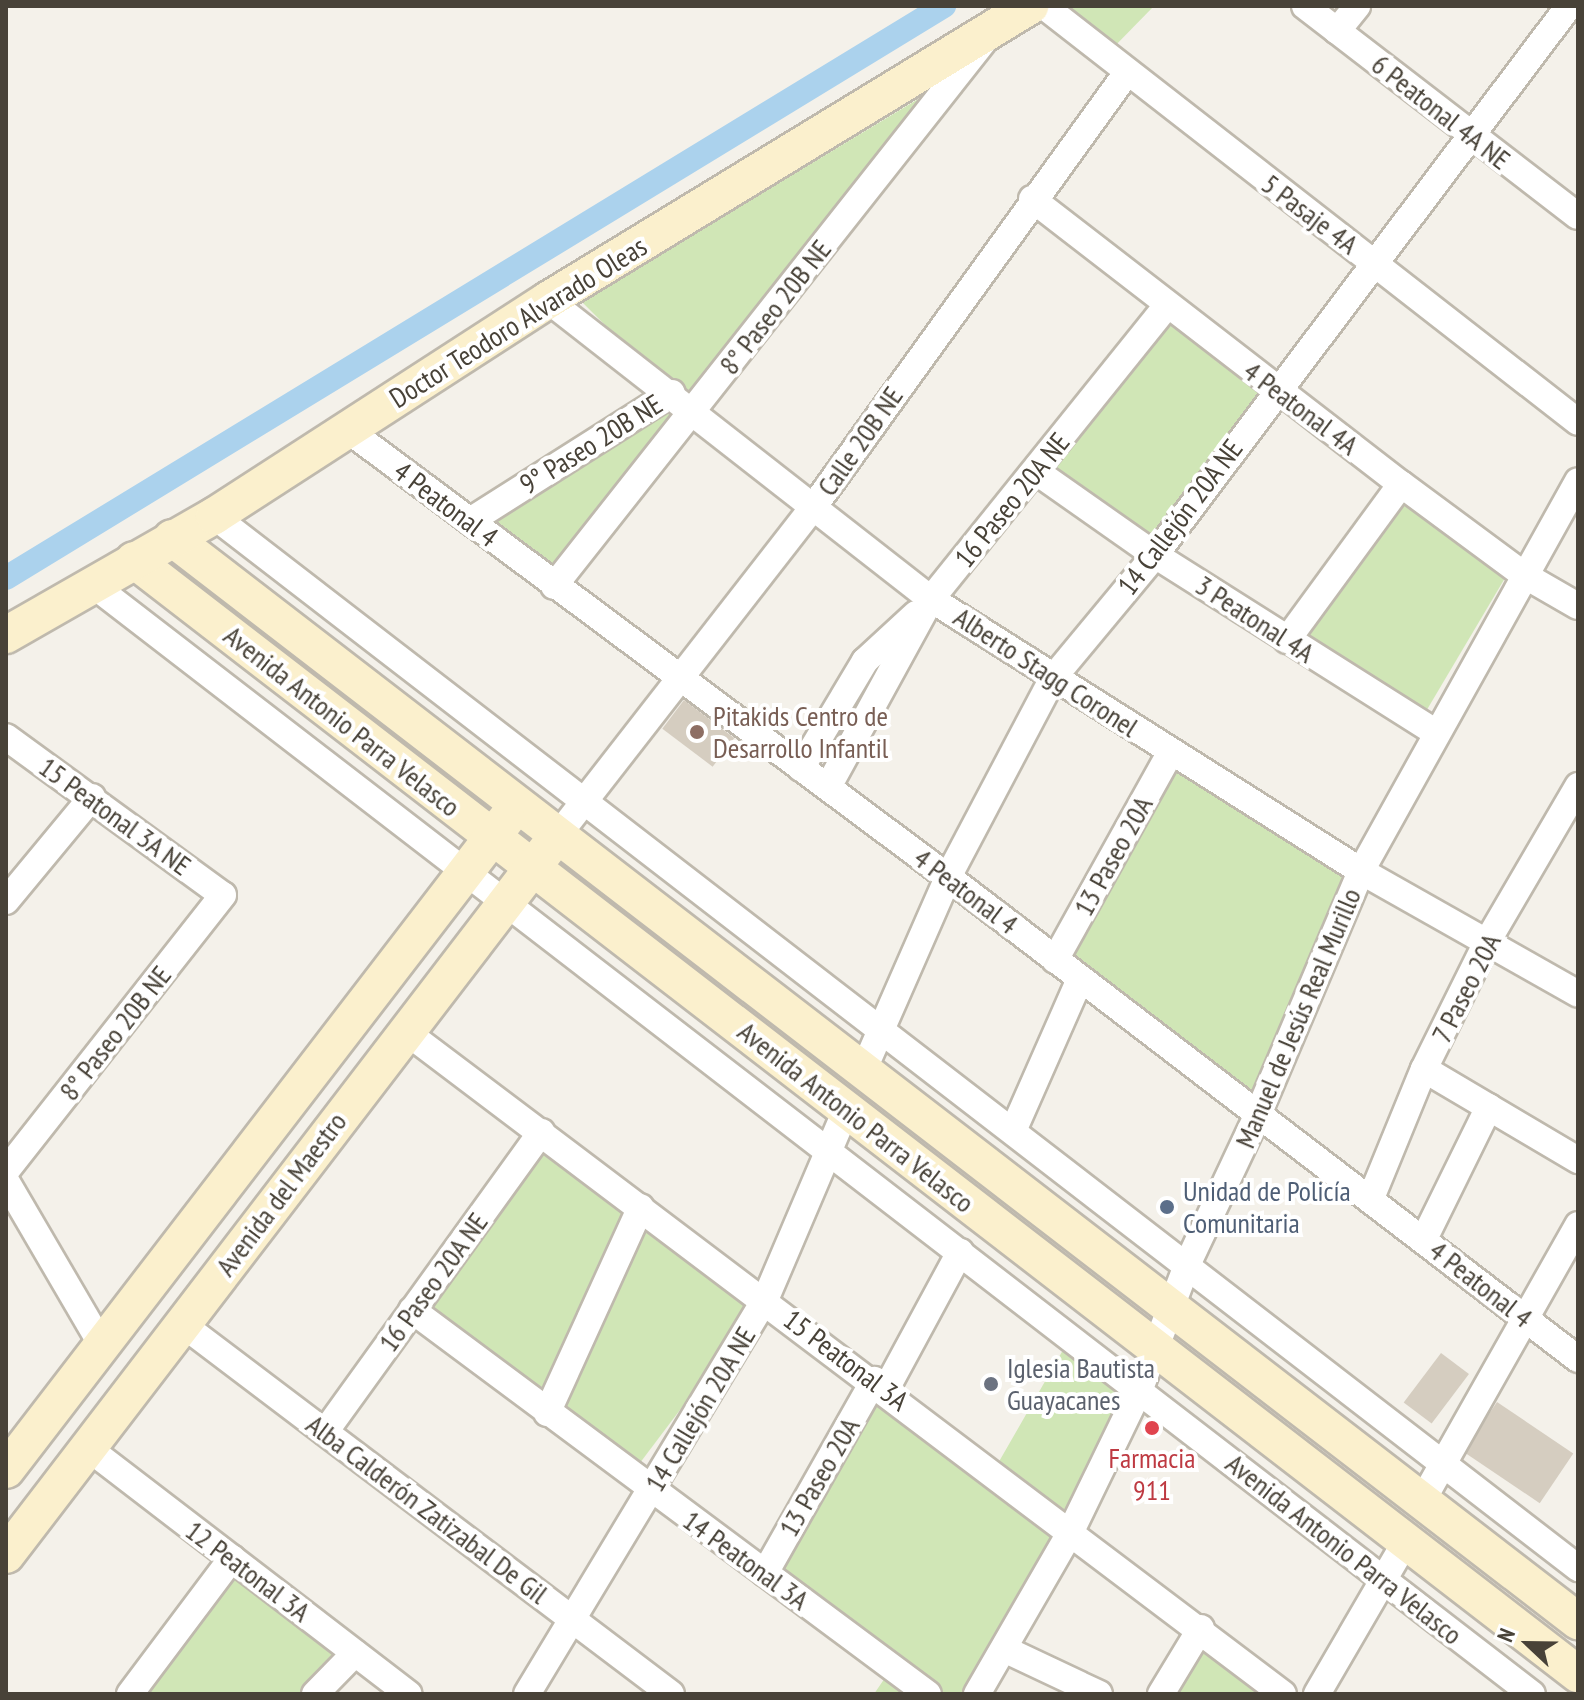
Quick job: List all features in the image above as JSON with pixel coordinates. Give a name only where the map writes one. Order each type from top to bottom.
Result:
[{"type":"street","name":"Doctor Teodoro Alvarado Oleas","points":[[6,635],[214,516],[548,300],[1030,6]]},
{"type":"street","name":"5 Pasaje 4A","points":[[1044,6],[1126,74],[1578,422]]},
{"type":"street","name":"6 Peatonal 4A NE","points":[[1305,6],[1470,137],[1578,216]]},
{"type":"street","points":[[1337,31],[1357,6]]},
{"type":"street","name":"14 Callejón 20A NE","points":[[863,1071],[948,877],[1053,678],[1155,555],[1275,389],[1569,6]]},
{"type":"street","name":"8° Paseo 20B NE","points":[[554,586],[994,27]]},
{"type":"street","name":"Calle 20B NE","points":[[558,835],[812,509],[1032,199],[1126,74]]},
{"type":"street","name":"4 Peatonal 4A","points":[[1032,199],[1166,307],[1401,484],[1524,575],[1578,606]]},
{"type":"street","name":"Alberto Stagg Coronel","points":[[548,300],[672,393],[927,605],[1053,678],[1361,871],[1578,994]]},
{"type":"street","name":"16 Paseo 20A NE","points":[[828,787],[927,605],[1037,472],[1166,307]]},
{"type":"street","name":"9° Paseo 20B NE","points":[[470,521],[672,393]]},
{"type":"street","name":"4 Peatonal 4","points":[[348,430],[680,682],[948,877],[1578,1359]]},
{"type":"street","name":"3 Peatonal 4A","points":[[1037,472],[1155,555],[1437,733]]},
{"type":"street","name":"Manuel de Jesús Real Murillo","points":[[977,1694],[1071,1531],[1139,1391],[1187,1265],[1258,1114],[1361,871],[1578,481]]},
{"type":"street","points":[[1287,640],[1401,484]]},
{"type":"street","points":[[214,516],[1578,1568]]},
{"type":"street","name":"Avenida Antonio Parra Velasco","points":[[172,538],[1578,1621]]},
{"type":"street","name":"Avenida Antonio Parra Velasco","points":[[134,560],[1578,1674]]},
{"type":"street","name":"Avenida Antonio Parra Velasco","points":[[92,584],[1532,1694]]},
{"type":"street","points":[[801,768],[865,661],[907,619],[927,605]]},
{"type":"street","name":"15 Peatonal 3A NE","points":[[6,737],[223,895]]},
{"type":"street","name":"13 Paseo 20A","points":[[1055,960],[1171,752]]},
{"type":"street","points":[[6,901],[92,797]]},
{"type":"street","points":[[518,804],[585,801]]},
{"type":"street","name":"7 Paseo 20A","points":[[1371,1198],[1424,1069],[1487,942],[1574,803]]},
{"type":"street","name":"Avenida del Maestro","points":[[6,1470],[518,804]]},
{"type":"street","name":"Avenida del Maestro","points":[[6,1555],[558,835]]},
{"type":"street","name":"8° Paseo 20B NE","points":[[6,1171],[223,895]]},
{"type":"street","points":[[1013,1131],[1080,979]]},
{"type":"street","name":"15 Peatonal 3A","points":[[405,1031],[880,1385],[1201,1628],[1283,1694]]},
{"type":"street","points":[[1424,1069],[1578,1160]]},
{"type":"street","points":[[1424,1239],[1489,1107]]},
{"type":"street","name":"14 Callejón 20A NE","points":[[527,1694],[575,1621],[765,1300],[846,1110]]},
{"type":"street","name":"16 Paseo 20A NE","points":[[325,1432],[541,1132]]},
{"type":"street","points":[[6,1181],[102,1345]]},
{"type":"street","points":[[547,1413],[641,1207]]},
{"type":"street","points":[[1422,1501],[1528,1321],[1578,1225]]},
{"type":"street","name":"13 Paseo 20A","points":[[765,1573],[960,1252]]},
{"type":"street","name":"14 Peatonal 3A","points":[[412,1310],[651,1491],[928,1694]]},
{"type":"street","name":"Alba Calderón Zatizabal De Gil","points":[[182,1324],[671,1694]]},
{"type":"street","name":"12 Peatonal 3A","points":[[88,1448],[409,1694]]},
{"type":"street","points":[[1317,1694],[1406,1541]]},
{"type":"street","points":[[130,1694],[232,1558]]},
{"type":"street","points":[[1161,1694],[1201,1628]]},
{"type":"street","points":[[1004,1649],[1099,1694]]},
{"type":"street","points":[[315,1694],[355,1653]]},
{"type":"green space","points":[[1072,6],[1154,6],[1110,51],[1065,11]]},
{"type":"green space","points":[[953,78],[555,585],[470,521],[671,395],[683,403],[582,302]]},
{"type":"green space","points":[[1166,307],[1275,389],[1149,556],[1040,474]]},
{"type":"green space","points":[[1391,490],[1505,578],[1425,713],[1294,633]]},
{"type":"green space","points":[[1171,752],[1361,871],[1258,1114],[1055,960]]},
{"type":"green space","points":[[540,1132],[763,1300],[632,1474],[409,1306]]},
{"type":"green space","points":[[1071,1336],[1139,1391],[1071,1531],[961,1694],[874,1694],[891,1669],[765,1573],[873,1382],[993,1472]]},
{"type":"green space","points":[[232,1558],[355,1653],[315,1694],[130,1694]]},
{"type":"green space","points":[[1201,1628],[1283,1694],[1161,1694]]},
{"type":"building","name":"Pitakids Centro de Desarrollo Infantil","points":[[684,700],[734,738],[713,767],[662,729]]},
{"type":"building","points":[[1441,1353],[1469,1374],[1432,1424],[1404,1403]]},
{"type":"building","points":[[1497,1402],[1573,1453],[1540,1503],[1463,1452]]},
{"type":"waterway","points":[[6,578],[944,6]]},
{"type":"place","name":"Pitakids Centro de Desarrollo Infantil","points":[[697,732]]},
{"type":"place","name":"Unidad de Policía Comunitaria","points":[[1167,1207]]},
{"type":"place","name":"Iglesia Bautista Guayacanes","points":[[991,1384]]},
{"type":"place","name":"Farmacia 911","points":[[1152,1428]]}]
